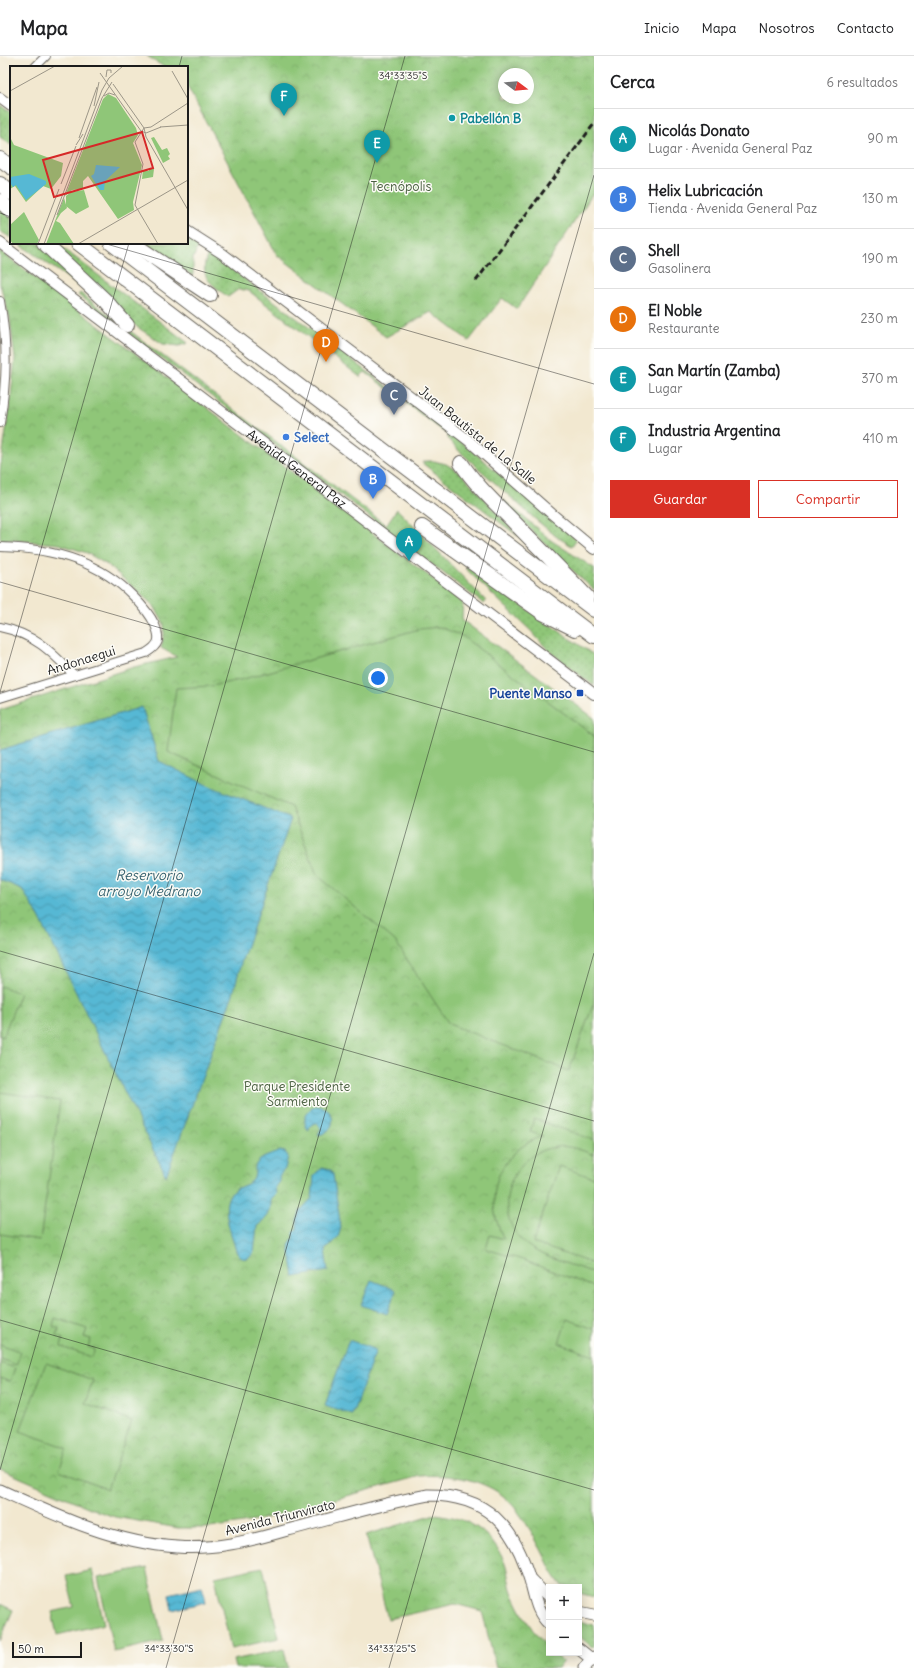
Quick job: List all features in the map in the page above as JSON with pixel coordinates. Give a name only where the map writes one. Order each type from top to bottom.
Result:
[{"type":"highway","points":[[0,159],[10,166]]},
{"type":"highway","points":[[0,184],[10,192]]},
{"type":"highway","points":[[0,201],[10,210]]},
{"type":"highway","points":[[45,244],[101,296],[127,325]]},
{"type":"highway","points":[[79,244],[594,638]]},
{"type":"highway","points":[[112,244],[594,610]]},
{"type":"highway","points":[[134,244],[210,294]]},
{"type":"highway","points":[[461,463],[470,476],[491,499],[564,572],[594,605]]},
{"type":"highway","points":[[422,527],[543,612],[594,638]]},
{"type":"main road","name":"Avenida Triunvirato","points":[[0,1490],[53,1514],[110,1535],[178,1548],[207,1548],[227,1545],[410,1498],[428,1495],[446,1495],[461,1498],[480,1506],[495,1516],[512,1536],[530,1580],[536,1606],[546,1620]]},
{"type":"main road","name":"Avenida Triunvirato","points":[[530,1580],[546,1595]]},
{"type":"main road","points":[[582,1613],[594,1615]]},
{"type":"main road","points":[[582,1651],[593,1659],[584,1668]]},
{"type":"street","points":[[36,66],[46,56]]},
{"type":"street","points":[[0,98],[10,105]]},
{"type":"street","name":"Juan Bautista de La Salle","points":[[188,232],[223,254],[468,440],[594,549]]},
{"type":"street","name":"Avenida General Paz","points":[[0,243],[594,694]]},
{"type":"street","points":[[0,301],[5,328],[7,362],[0,423]]},
{"type":"street","name":"Andonaegui","points":[[0,547],[20,547],[54,553],[85,564],[110,576],[142,605],[152,618],[159,635],[158,642],[155,647],[146,653],[0,698]]},
{"type":"street","points":[[0,627],[16,630],[31,638],[49,650],[74,675]]},
{"type":"green space","name":"Tecnópolis","points":[[147,56],[594,56],[594,192],[517,309],[502,298],[469,341],[431,312],[386,337],[277,255],[188,88],[188,66],[162,66]]},
{"type":"green space","points":[[0,105],[10,112],[10,144],[0,137]]},
{"type":"green space","points":[[0,207],[10,216],[10,237],[0,231]]},
{"type":"green space","points":[[188,238],[197,244],[198,247],[193,258],[193,276],[144,244],[188,244]]},
{"type":"green space","points":[[19,244],[39,244],[88,292]]},
{"type":"green space","points":[[51,244],[57,244],[188,343],[179,346],[163,344],[137,327]]},
{"type":"green space","name":"Parque Presidente Sarmiento","points":[[0,251],[429,576],[463,603],[462,620],[594,718],[594,1597],[582,1594],[582,1584],[560,1584],[527,1524],[518,1511],[502,1495],[493,1489],[462,1478],[420,1476],[255,1521],[210,1528],[178,1528],[115,1517],[97,1511],[0,1469],[0,710],[134,667],[177,657],[161,648],[164,634],[164,624],[154,606],[109,566],[87,553],[59,544],[0,539],[0,471],[15,359],[10,319],[0,284]]},
{"type":"green space","points":[[209,252],[469,448],[577,540],[572,546],[557,537],[456,448],[447,437],[447,434],[365,372],[360,377],[249,291],[239,289],[228,297],[207,278],[204,267]]},
{"type":"green space","points":[[80,293],[386,525],[397,509],[486,601],[484,604],[78,295]]},
{"type":"green space","points":[[426,461],[446,464],[462,474],[518,536],[422,463]]},
{"type":"green space","points":[[495,493],[552,541],[594,568],[594,590],[553,552]]},
{"type":"green space","points":[[467,566],[492,585],[594,655],[594,686],[549,651],[531,631],[465,568]]},
{"type":"green space","points":[[440,627],[462,636],[594,736],[594,1002],[569,1071],[449,1024],[395,941],[317,875],[291,807],[168,752],[176,688],[211,686],[240,680],[419,629]]},
{"type":"green space","points":[[0,986],[20,993],[3,1037],[0,1036]]},
{"type":"green space","points":[[0,1092],[60,1101],[40,1240],[0,1234]]},
{"type":"green space","points":[[534,1119],[594,1140],[594,1155],[575,1148],[556,1147],[539,1152],[526,1161],[516,1173],[509,1187],[507,1202],[509,1218],[515,1232],[534,1250],[550,1258],[594,1273],[594,1287],[523,1260],[486,1249],[490,1235],[504,1239],[497,1223],[494,1207],[498,1178],[514,1153],[527,1143],[543,1136],[530,1132]]},
{"type":"green space","points":[[559,1166],[594,1178],[594,1264],[533,1243]]},
{"type":"green space","points":[[55,1318],[87,1329],[84,1337],[91,1339],[88,1347],[95,1349],[92,1357],[61,1347],[63,1339],[57,1336],[59,1328],[53,1326]]},
{"type":"green space","points":[[567,1319],[594,1329],[594,1356],[559,1343]]},
{"type":"green space","points":[[0,1344],[21,1352],[16,1365],[0,1359]]},
{"type":"green space","points":[[0,1363],[15,1368],[10,1382],[0,1378]]},
{"type":"green space","points":[[46,1363],[93,1380],[85,1403],[132,1421],[107,1489],[59,1471],[67,1448],[20,1431]]},
{"type":"green space","points":[[435,1514],[457,1518],[476,1527],[491,1540],[503,1559],[512,1592],[523,1615],[532,1629],[546,1645],[546,1656],[558,1656],[563,1661],[558,1668],[496,1668],[482,1611],[455,1604],[388,1619],[366,1535]]},
{"type":"green space","points":[[263,1567],[279,1638],[231,1649],[215,1577]]},
{"type":"green space","points":[[147,1568],[163,1641],[114,1652],[98,1578]]},
{"type":"green space","points":[[92,1570],[104,1624],[57,1635],[52,1612],[74,1607],[66,1576]]},
{"type":"green space","points":[[0,1604],[13,1610],[0,1641]]},
{"type":"green space","points":[[582,1622],[594,1625],[594,1646],[592,1647],[582,1639]]},
{"type":"green space","points":[[284,1649],[288,1668],[235,1668],[233,1660]]},
{"type":"water","name":"Reservorio arroyo Medrano","points":[[142,707],[159,761],[205,784],[291,819],[241,963],[233,994],[166,1176],[39,917],[22,889],[0,880],[0,750]]},
{"type":"water","points":[[317,1106],[328,1111],[332,1120],[332,1125],[329,1129],[325,1133],[318,1135],[321,1129],[317,1123],[312,1124],[309,1131],[305,1123],[307,1113]]},
{"type":"water","points":[[280,1151],[285,1152],[288,1156],[285,1169],[279,1176],[280,1182],[275,1187],[276,1194],[271,1199],[268,1215],[257,1226],[254,1252],[249,1258],[243,1258],[236,1251],[226,1213],[228,1198],[234,1190],[253,1180],[255,1166],[260,1160]]},
{"type":"water","points":[[321,1168],[330,1170],[333,1174],[341,1228],[338,1237],[325,1250],[328,1271],[294,1277],[289,1245],[293,1238],[293,1233],[297,1229],[297,1221],[300,1211],[312,1198],[314,1175]]},
{"type":"water","points":[[371,1280],[396,1290],[387,1314],[361,1305]]},
{"type":"water","points":[[349,1340],[376,1350],[352,1415],[325,1405]]},
{"type":"water","points":[[202,1586],[206,1602],[172,1610],[169,1594]]},
{"type":"railway","points":[[476,281],[594,124]]},
{"type":"place","name":"Industria Argentina","points":[[284,116]]},
{"type":"place","name":"Pabellón B","points":[[452,118]]},
{"type":"place","name":"San Martín (Zamba)","points":[[377,163]]},
{"type":"place","name":"El Noble","points":[[326,362]]},
{"type":"place","name":"Shell","points":[[394,415]]},
{"type":"place","name":"Select","points":[[286,437]]},
{"type":"place","name":"Helix Lubricación","points":[[373,499]]},
{"type":"place","name":"Nicolás Donato","points":[[409,561]]},
{"type":"place","name":"Puente Manso","points":[[580,693]]}]
